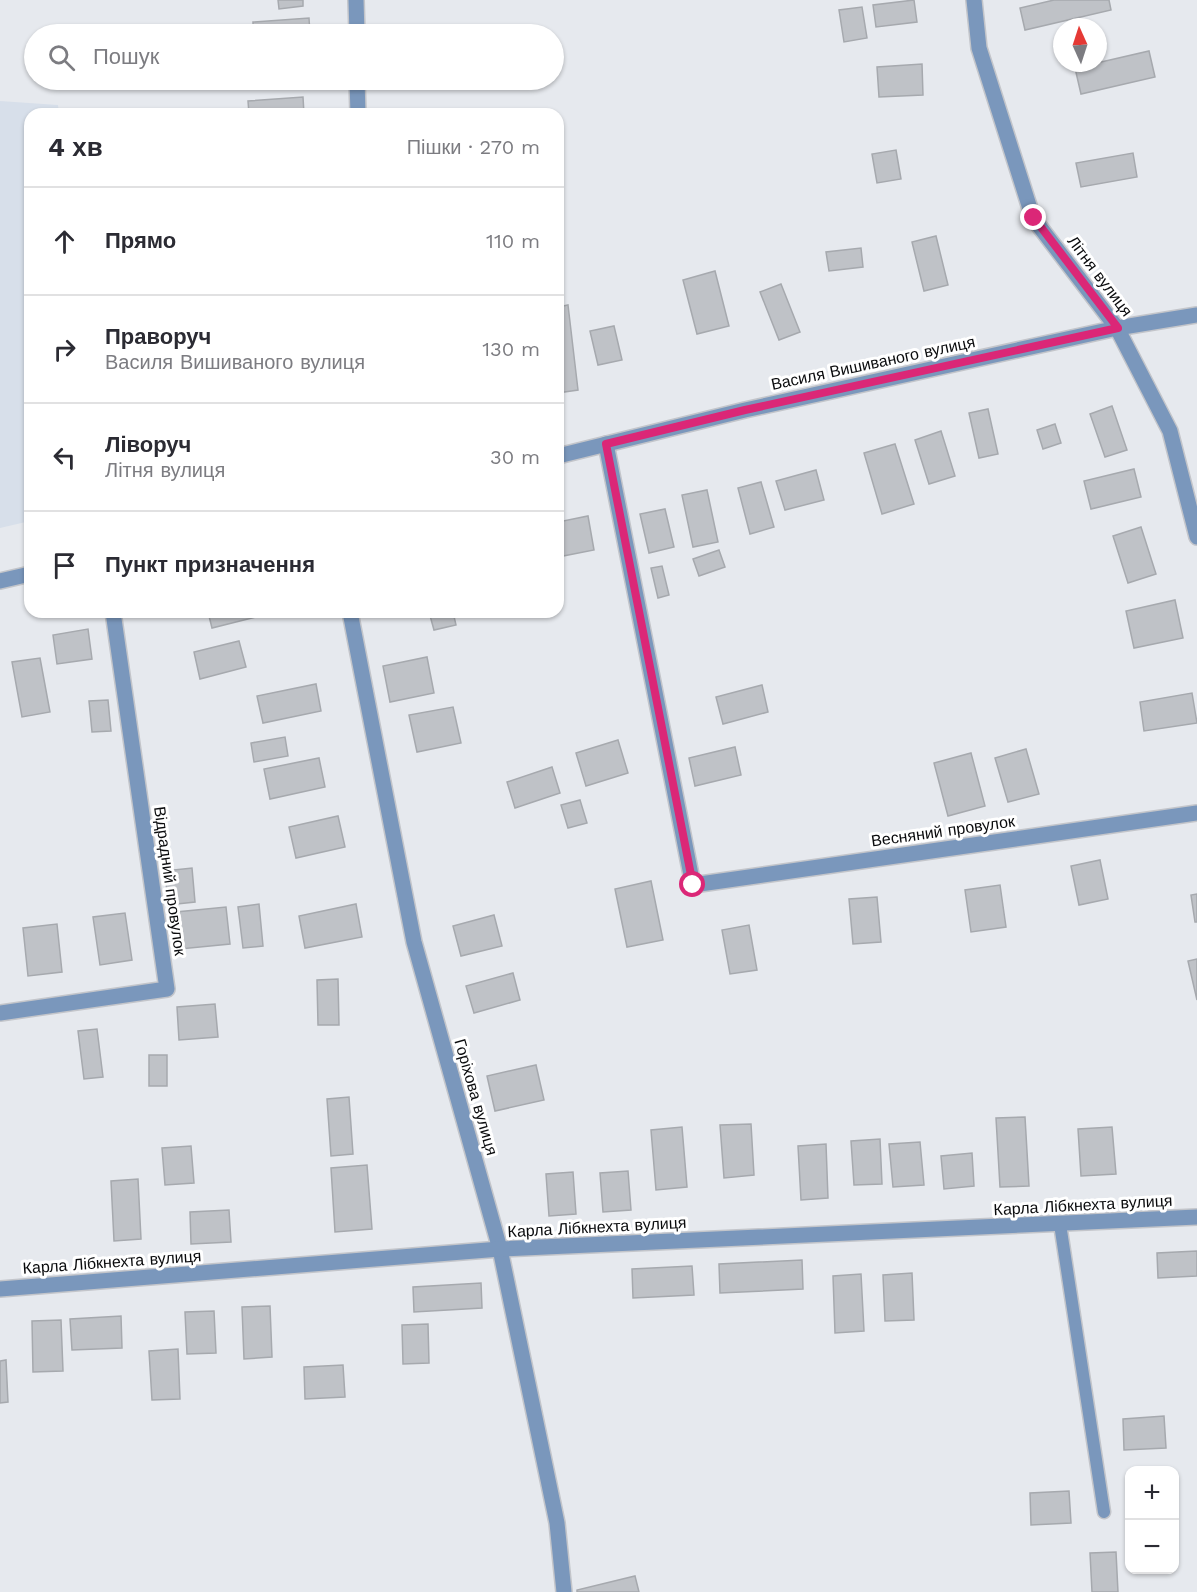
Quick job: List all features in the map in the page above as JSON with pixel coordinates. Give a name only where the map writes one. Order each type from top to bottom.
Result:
[{"type":"street","points":[[356,0],[357,24]]},
{"type":"street","name":"Літня вулиця","points":[[974,0],[979,48],[1034,218],[1118,328],[1170,431],[1197,537]]},
{"type":"street","points":[[357,90],[358,108]]},
{"type":"street","name":"Василя Вишиваного вулиця","points":[[564,454],[745,410],[1118,328],[1197,315]]},
{"type":"street","name":"Весняний провулок","points":[[606,444],[693,885],[1197,813]]},
{"type":"street","points":[[0,581],[24,575]]},
{"type":"street","name":"Відрадний провулок","points":[[0,1012],[167,989],[114,618]]},
{"type":"street","name":"Горіхова вулиця","points":[[351,618],[414,942],[500,1250],[557,1523],[564,1592]]},
{"type":"street","name":"Карла Лібкнехта вулиця","points":[[0,1289],[500,1250],[1197,1217]]},
{"type":"lane","points":[[1060,1224],[1104,1512]]},
{"type":"shaded area","points":[[0,101],[58,105],[58,108],[24,108],[24,522],[0,528]]},
{"type":"building","points":[[278,0],[303,0],[303,6],[279,9]]},
{"type":"building","points":[[914,0],[917,22],[876,27],[873,5]]},
{"type":"building","points":[[1054,0],[1109,0],[1111,10],[1077,18],[1053,18],[1053,23],[1025,30],[1020,8]]},
{"type":"building","points":[[862,7],[867,38],[844,42],[839,10]]},
{"type":"building","points":[[309,18],[309,24],[253,24],[253,22]]},
{"type":"building","points":[[1149,51],[1155,77],[1081,94],[1076,72],[1107,72],[1107,61]]},
{"type":"building","points":[[922,64],[923,95],[879,97],[877,67]]},
{"type":"building","points":[[303,97],[304,108],[249,108],[248,101]]},
{"type":"building","points":[[896,150],[901,179],[877,183],[872,154]]},
{"type":"building","points":[[1133,153],[1137,177],[1081,187],[1076,163]]},
{"type":"building","points":[[936,236],[948,285],[924,291],[912,242]]},
{"type":"building","points":[[861,248],[863,267],[829,271],[826,252]]},
{"type":"building","points":[[715,271],[729,326],[697,334],[683,280]]},
{"type":"building","points":[[781,284],[800,332],[779,340],[760,292]]},
{"type":"building","points":[[568,305],[578,390],[564,392],[564,306]]},
{"type":"building","points":[[614,326],[622,360],[598,365],[590,331]]},
{"type":"building","points":[[1112,406],[1127,450],[1105,457],[1090,414]]},
{"type":"building","points":[[988,409],[998,454],[979,458],[969,413]]},
{"type":"building","points":[[1055,424],[1061,443],[1043,449],[1037,430]]},
{"type":"building","points":[[941,431],[955,476],[929,484],[915,440]]},
{"type":"building","points":[[895,444],[914,504],[882,514],[864,453]]},
{"type":"building","points":[[1134,469],[1141,497],[1091,509],[1084,481]]},
{"type":"building","points":[[816,470],[824,500],[785,510],[776,481]]},
{"type":"building","points":[[761,482],[774,527],[750,534],[738,488]]},
{"type":"building","points":[[707,490],[718,542],[693,547],[682,495]]},
{"type":"building","points":[[665,509],[674,547],[649,553],[640,514]]},
{"type":"building","points":[[588,516],[594,550],[564,556],[564,521]]},
{"type":"building","points":[[1141,527],[1156,574],[1128,583],[1113,536]]},
{"type":"building","points":[[719,550],[725,567],[699,576],[693,559]]},
{"type":"building","points":[[662,566],[669,595],[658,598],[651,568]]},
{"type":"building","points":[[1175,600],[1183,638],[1134,648],[1126,611]]},
{"type":"building","points":[[210,618],[252,618],[212,628]]},
{"type":"building","points":[[431,618],[454,618],[456,625],[434,630]]},
{"type":"building","points":[[88,629],[92,659],[57,664],[53,635]]},
{"type":"building","points":[[239,641],[246,667],[200,679],[194,652]]},
{"type":"building","points":[[427,657],[434,693],[390,702],[383,666]]},
{"type":"building","points":[[40,658],[50,712],[22,717],[12,662]]},
{"type":"building","points":[[316,684],[321,711],[263,723],[257,696]]},
{"type":"building","points":[[762,685],[768,712],[723,724],[716,697]]},
{"type":"building","points":[[1192,693],[1197,723],[1144,731],[1140,702]]},
{"type":"building","points":[[108,700],[111,731],[92,732],[89,701]]},
{"type":"building","points":[[453,707],[461,743],[417,752],[409,715]]},
{"type":"building","points":[[285,737],[288,756],[254,762],[251,743]]},
{"type":"building","points":[[618,740],[628,773],[586,786],[576,753]]},
{"type":"building","points":[[735,747],[741,775],[695,786],[689,758]]},
{"type":"building","points":[[1026,749],[1039,794],[1008,802],[995,758]]},
{"type":"building","points":[[971,753],[985,806],[948,816],[934,763]]},
{"type":"building","points":[[319,758],[325,787],[270,799],[264,769]]},
{"type":"building","points":[[552,767],[560,793],[515,808],[507,782]]},
{"type":"building","points":[[580,800],[587,823],[568,828],[561,805]]},
{"type":"building","points":[[338,816],[345,847],[296,858],[289,827]]},
{"type":"building","points":[[1100,860],[1108,899],[1079,905],[1071,866]]},
{"type":"building","points":[[192,868],[195,902],[168,905],[165,871]]},
{"type":"building","points":[[651,881],[663,940],[627,947],[615,889]]},
{"type":"building","points":[[1000,885],[1006,927],[971,932],[965,890]]},
{"type":"building","points":[[1197,894],[1197,922],[1195,922],[1191,895]]},
{"type":"building","points":[[877,897],[881,942],[853,944],[849,899]]},
{"type":"building","points":[[259,904],[263,946],[243,948],[238,907]]},
{"type":"building","points":[[356,904],[362,937],[305,948],[299,916]]},
{"type":"building","points":[[226,907],[230,944],[180,949],[176,912]]},
{"type":"building","points":[[125,913],[132,960],[100,965],[93,917]]},
{"type":"building","points":[[494,915],[502,946],[461,956],[453,926]]},
{"type":"building","points":[[57,924],[62,972],[28,976],[23,928]]},
{"type":"building","points":[[749,925],[757,970],[730,974],[722,930]]},
{"type":"building","points":[[1197,959],[1197,1000],[1188,961]]},
{"type":"building","points":[[513,973],[520,1000],[474,1013],[466,986]]},
{"type":"building","points":[[338,979],[339,1025],[318,1025],[317,980]]},
{"type":"building","points":[[215,1004],[218,1037],[179,1040],[177,1007]]},
{"type":"building","points":[[97,1029],[103,1077],[84,1079],[78,1031]]},
{"type":"building","points":[[149,1055],[167,1055],[167,1086],[149,1086]]},
{"type":"building","points":[[536,1065],[544,1100],[495,1111],[487,1076]]},
{"type":"building","points":[[349,1097],[353,1154],[331,1156],[327,1099]]},
{"type":"building","points":[[1025,1117],[1029,1186],[1000,1187],[996,1118]]},
{"type":"building","points":[[751,1124],[754,1175],[724,1178],[720,1125]]},
{"type":"building","points":[[682,1127],[687,1187],[656,1190],[651,1130]]},
{"type":"building","points":[[1112,1127],[1116,1174],[1081,1176],[1078,1129]]},
{"type":"building","points":[[880,1139],[882,1184],[854,1185],[851,1141]]},
{"type":"building","points":[[920,1142],[924,1185],[893,1187],[889,1144]]},
{"type":"building","points":[[826,1144],[828,1198],[801,1200],[798,1146]]},
{"type":"building","points":[[191,1146],[194,1183],[165,1185],[162,1148]]},
{"type":"building","points":[[972,1153],[974,1186],[944,1189],[941,1156]]},
{"type":"building","points":[[367,1165],[372,1229],[335,1232],[331,1168]]},
{"type":"building","points":[[628,1171],[631,1210],[603,1212],[600,1173]]},
{"type":"building","points":[[573,1172],[576,1214],[549,1216],[546,1174]]},
{"type":"building","points":[[138,1179],[141,1239],[114,1241],[111,1181]]},
{"type":"building","points":[[229,1210],[231,1242],[191,1244],[190,1212]]},
{"type":"building","points":[[1197,1251],[1197,1276],[1158,1278],[1157,1253]]},
{"type":"building","points":[[802,1260],[803,1289],[720,1293],[719,1264]]},
{"type":"building","points":[[692,1266],[694,1295],[633,1298],[632,1269]]},
{"type":"building","points":[[912,1273],[914,1320],[885,1321],[883,1275]]},
{"type":"building","points":[[861,1274],[864,1331],[835,1333],[833,1276]]},
{"type":"building","points":[[481,1283],[482,1308],[414,1312],[413,1287]]},
{"type":"building","points":[[270,1306],[272,1357],[244,1359],[242,1307]]},
{"type":"building","points":[[214,1311],[216,1353],[187,1354],[185,1312]]},
{"type":"building","points":[[121,1316],[122,1348],[72,1350],[70,1319]]},
{"type":"building","points":[[61,1320],[63,1371],[33,1372],[32,1321]]},
{"type":"building","points":[[428,1324],[429,1363],[403,1364],[402,1325]]},
{"type":"building","points":[[178,1349],[180,1399],[152,1400],[149,1351]]},
{"type":"building","points":[[6,1360],[8,1402],[0,1403],[0,1361]]},
{"type":"building","points":[[343,1365],[345,1397],[305,1399],[304,1367]]},
{"type":"building","points":[[1164,1416],[1166,1448],[1124,1450],[1123,1419]]},
{"type":"building","points":[[1069,1491],[1071,1523],[1031,1525],[1030,1493]]},
{"type":"building","points":[[1116,1552],[1118,1592],[1092,1592],[1090,1553]]},
{"type":"building","points":[[635,1576],[639,1592],[577,1592],[577,1590]]},
{"type":"route","points":[[693,885],[606,444],[745,410],[1118,328],[1034,218]]}]
